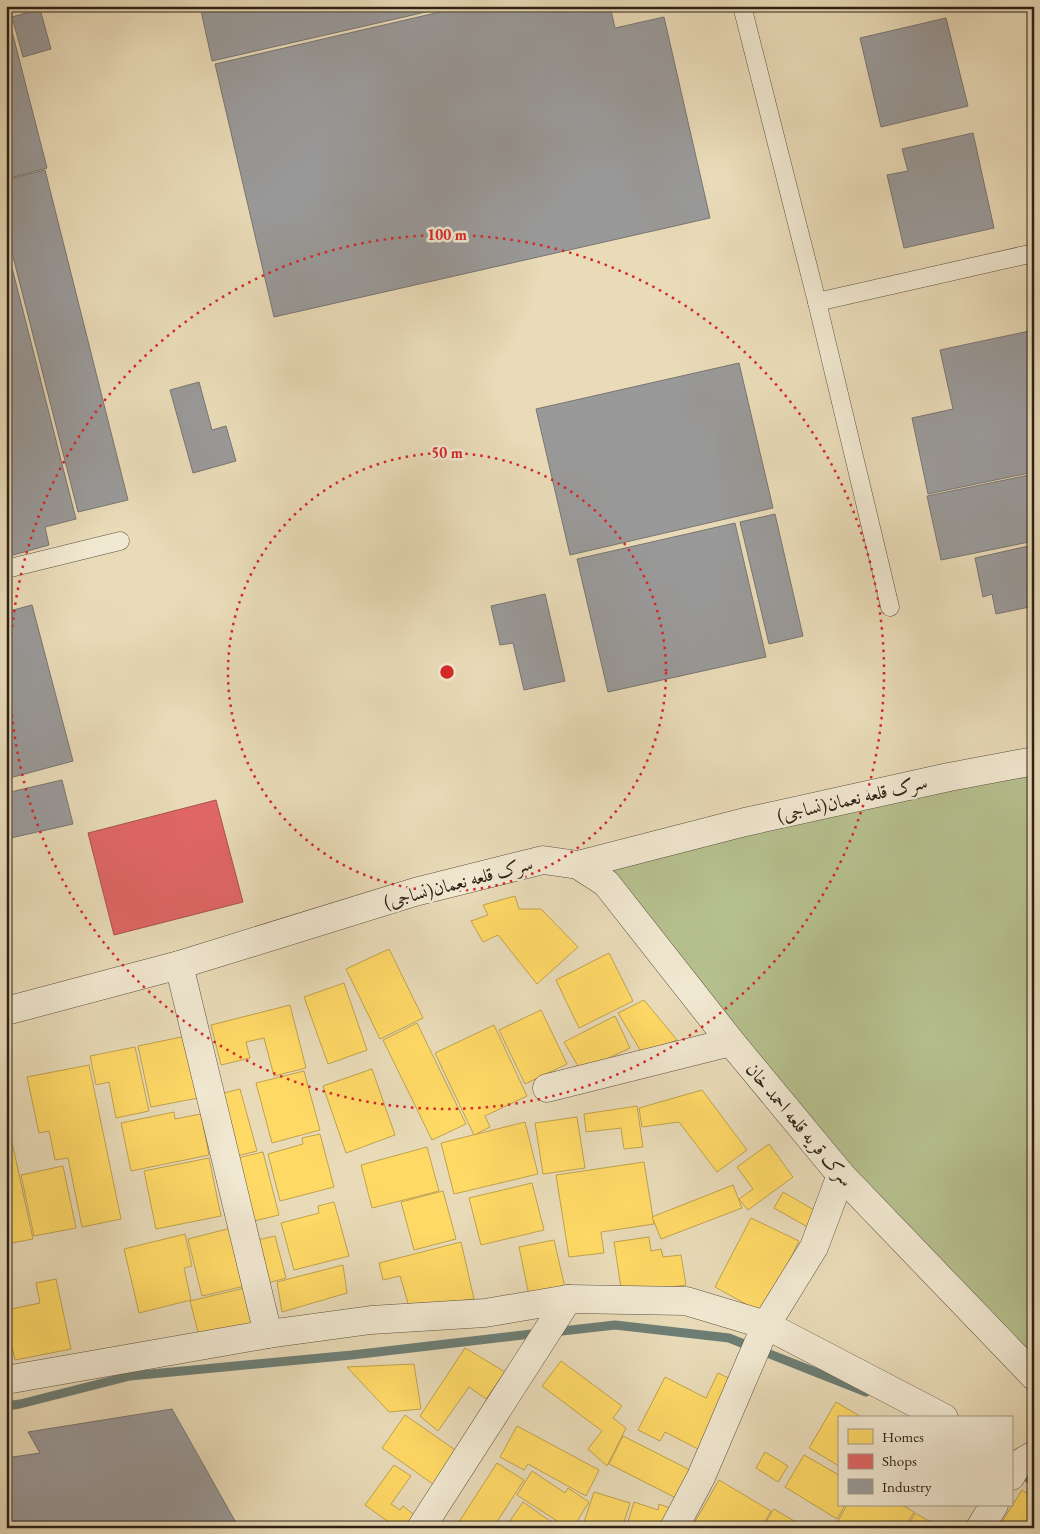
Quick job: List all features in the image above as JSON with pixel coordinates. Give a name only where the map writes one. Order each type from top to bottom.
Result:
[{"type":"street","name":"سرک قلعه نعمان(نساجی)","points":[[6,1011],[179,965],[415,892],[543,860],[578,865],[755,820],[949,777],[1034,762]]},
{"type":"street","name":"سرک قریه قلعه احمد خان","points":[[578,865],[606,883],[731,1042],[841,1175],[1034,1376]]},
{"type":"street","points":[[179,965],[268,1334]]},
{"type":"street","points":[[547,1088],[731,1042]]},
{"type":"street","points":[[674,1528],[701,1477],[766,1326],[814,1247],[841,1175]]},
{"type":"street","points":[[420,1528],[568,1299]]},
{"type":"street","points":[[6,1380],[268,1334],[371,1320],[485,1313],[568,1299],[686,1301],[766,1326],[940,1416]]},
{"type":"street","points":[[980,1528],[993,1506]]},
{"type":"lane","points":[[742,6],[817,302],[890,607]]},
{"type":"lane","points":[[817,302],[1034,253]]},
{"type":"lane","points":[[6,569],[120,541]]},
{"type":"green space","points":[[1034,761],[1034,1376],[841,1175],[606,883],[613,856]]},
{"type":"building: Homes","points":[[515,896],[519,909],[541,909],[578,947],[537,984],[498,935],[483,942],[471,921],[488,915],[483,905]]},
{"type":"building: Homes","points":[[389,949],[423,1018],[380,1039],[346,969]]},
{"type":"building: Homes","points":[[609,953],[633,1001],[579,1028],[556,980]]},
{"type":"building: Homes","points":[[344,983],[367,1050],[328,1064],[304,997]]},
{"type":"building: Homes","points":[[644,1000],[677,1040],[642,1053],[618,1013]]},
{"type":"building: Homes","points":[[290,1005],[306,1068],[274,1076],[264,1038],[246,1042],[250,1058],[221,1065],[211,1025]]},
{"type":"building: Homes","points":[[541,1010],[567,1064],[525,1084],[499,1030]]},
{"type":"building: Homes","points":[[615,1016],[630,1048],[581,1071],[564,1042]]},
{"type":"building: Homes","points":[[417,1023],[466,1124],[432,1140],[383,1040]]},
{"type":"building: Homes","points":[[494,1025],[527,1096],[485,1116],[490,1127],[474,1135],[435,1053]]},
{"type":"building: Homes","points":[[186,1036],[198,1098],[151,1107],[138,1046]]},
{"type":"building: Homes","points":[[135,1047],[149,1111],[116,1118],[109,1082],[96,1085],[90,1056]]},
{"type":"building: Homes","points":[[89,1065],[121,1219],[82,1227],[68,1158],[55,1160],[49,1131],[39,1133],[27,1077]]},
{"type":"building: Homes","points":[[372,1069],[395,1135],[346,1153],[323,1086]]},
{"type":"building: Homes","points":[[304,1071],[320,1130],[272,1143],[256,1083]]},
{"type":"building: Homes","points":[[240,1089],[257,1151],[233,1157],[216,1095]]},
{"type":"building: Homes","points":[[702,1090],[747,1150],[717,1172],[679,1122],[642,1127],[639,1108]]},
{"type":"building: Homes","points":[[637,1106],[643,1147],[624,1149],[621,1128],[586,1132],[584,1114]]},
{"type":"building: Homes","points":[[174,1112],[175,1119],[201,1114],[209,1155],[131,1171],[121,1123]]},
{"type":"building: Homes","points":[[6,1114],[33,1239],[6,1244]]},
{"type":"building: Homes","points":[[577,1117],[585,1168],[543,1174],[535,1123]]},
{"type":"building: Homes","points":[[525,1122],[538,1174],[454,1194],[441,1143]]},
{"type":"building: Homes","points":[[320,1134],[334,1187],[280,1201],[268,1154],[303,1144],[302,1138]]},
{"type":"building: Homes","points":[[769,1144],[793,1177],[748,1210],[739,1199],[753,1189],[737,1167]]},
{"type":"building: Homes","points":[[427,1147],[439,1191],[372,1208],[361,1165]]},
{"type":"building: Homes","points":[[263,1152],[279,1215],[250,1222],[233,1159]]},
{"type":"building: Homes","points":[[209,1158],[221,1216],[156,1229],[144,1171]]},
{"type":"building: Homes","points":[[644,1162],[654,1224],[601,1232],[604,1253],[569,1257],[556,1175]]},
{"type":"building: Homes","points":[[63,1166],[76,1228],[34,1236],[21,1175]]},
{"type":"building: Homes","points":[[532,1183],[544,1230],[481,1245],[469,1198]]},
{"type":"building: Homes","points":[[733,1185],[742,1208],[661,1239],[652,1217]]},
{"type":"building: Homes","points":[[443,1191],[456,1239],[414,1250],[401,1202]]},
{"type":"building: Homes","points":[[783,1192],[821,1214],[813,1230],[774,1208]]},
{"type":"building: Homes","points":[[334,1202],[349,1256],[294,1270],[281,1223],[319,1213],[318,1206]]},
{"type":"building: Homes","points":[[751,1218],[799,1241],[764,1314],[715,1287]]},
{"type":"building: Homes","points":[[231,1228],[245,1286],[202,1296],[188,1239]]},
{"type":"building: Homes","points":[[185,1234],[192,1266],[184,1268],[191,1300],[139,1313],[124,1249]]},
{"type":"building: Homes","points":[[275,1236],[286,1278],[264,1284],[253,1241]]},
{"type":"building: Homes","points":[[649,1237],[651,1251],[661,1249],[663,1257],[681,1255],[686,1285],[622,1294],[614,1242]]},
{"type":"building: Homes","points":[[554,1240],[566,1292],[530,1300],[519,1247]]},
{"type":"building: Homes","points":[[461,1242],[474,1299],[409,1307],[400,1276],[383,1280],[379,1263]]},
{"type":"building: Homes","points":[[343,1265],[347,1293],[282,1312],[277,1282]]},
{"type":"building: Homes","points":[[56,1279],[71,1349],[15,1360],[6,1310],[40,1303],[36,1283]]},
{"type":"building: Homes","points":[[245,1288],[253,1326],[199,1336],[190,1301]]},
{"type":"building: Homes","points":[[465,1348],[505,1372],[486,1399],[469,1387],[438,1431],[420,1416]]},
{"type":"building: Homes","points":[[561,1361],[622,1406],[613,1418],[626,1428],[607,1466],[588,1449],[602,1431],[542,1386]]},
{"type":"building: Homes","points":[[414,1364],[421,1409],[389,1412],[347,1367]]},
{"type":"building: Homes","points":[[718,1373],[739,1383],[719,1406],[698,1449],[665,1432],[660,1441],[638,1430],[665,1377],[706,1398]]},
{"type":"building: Homes","points":[[836,1402],[860,1416],[838,1416],[838,1465],[809,1448]]},
{"type":"building: Homes","points":[[405,1415],[461,1454],[437,1487],[382,1448]]},
{"type":"building: Homes","points":[[517,1426],[599,1470],[586,1496],[528,1464],[524,1470],[500,1457]]},
{"type":"building: Homes","points":[[623,1436],[696,1473],[682,1501],[609,1464]]},
{"type":"building: Homes","points":[[765,1452],[788,1466],[778,1482],[756,1468]]},
{"type":"building: Homes","points":[[804,1455],[838,1474],[838,1506],[844,1506],[837,1519],[785,1487]]},
{"type":"building: Homes","points":[[497,1463],[524,1480],[493,1528],[455,1528]]},
{"type":"building: Homes","points":[[394,1465],[411,1476],[391,1504],[400,1510],[403,1506],[418,1518],[411,1528],[397,1528],[365,1505]]},
{"type":"building: Homes","points":[[532,1471],[565,1493],[568,1488],[589,1502],[573,1528],[568,1528],[517,1495]]},
{"type":"building: Homes","points":[[719,1480],[771,1511],[761,1528],[698,1528],[693,1525]]},
{"type":"building: Homes","points":[[1022,1490],[1034,1498],[1034,1528],[998,1528]]},
{"type":"building: Homes","points":[[594,1492],[630,1503],[622,1528],[582,1528]]},
{"type":"building: Homes","points":[[523,1502],[560,1528],[505,1528]]},
{"type":"building: Homes","points":[[634,1502],[658,1510],[659,1504],[675,1510],[670,1528],[626,1528]]},
{"type":"building: Homes","points":[[846,1506],[904,1506],[914,1512],[904,1528],[834,1528]]},
{"type":"building: Homes","points":[[774,1509],[806,1528],[762,1528]]},
{"type":"building: Homes","points":[[915,1513],[941,1528],[907,1528]]},
{"type":"building: Shops","points":[[216,800],[243,902],[114,935],[88,833]]},
{"type":"building: Industry","points":[[200,6],[452,6],[212,61]]},
{"type":"building: Industry","points":[[466,6],[610,6],[615,28],[664,17],[710,218],[274,317],[215,64]]},
{"type":"building: Industry","points":[[6,8],[47,168],[6,179]]},
{"type":"building: Industry","points":[[40,9],[51,49],[23,57],[12,17]]},
{"type":"building: Industry","points":[[946,18],[968,106],[881,127],[860,38]]},
{"type":"building: Industry","points":[[973,133],[994,228],[904,248],[887,175],[908,171],[902,149]]},
{"type":"building: Industry","points":[[45,170],[128,500],[78,512],[6,229],[6,180]]},
{"type":"building: Industry","points":[[6,244],[76,519],[45,527],[49,545],[6,557]]},
{"type":"building: Industry","points":[[1034,330],[1034,472],[928,494],[912,418],[953,409],[940,350]]},
{"type":"building: Industry","points":[[739,363],[773,508],[570,555],[536,409]]},
{"type":"building: Industry","points":[[199,382],[212,430],[226,426],[236,461],[193,473],[170,390]]},
{"type":"building: Industry","points":[[1034,474],[1034,541],[941,560],[927,496]]},
{"type":"building: Industry","points":[[775,514],[803,636],[769,644],[740,522]]},
{"type":"building: Industry","points":[[735,523],[766,657],[608,692],[577,559]]},
{"type":"building: Industry","points":[[1033,545],[1034,606],[996,614],[992,594],[983,597],[975,558]]},
{"type":"building: Industry","points":[[545,594],[565,681],[524,690],[513,643],[500,645],[491,606]]},
{"type":"building: Industry","points":[[32,605],[73,761],[6,779],[6,612]]},
{"type":"building: Industry","points":[[62,780],[73,824],[6,839],[6,793]]},
{"type":"building: Industry","points":[[172,1409],[239,1528],[14,1528],[6,1515],[6,1458],[40,1453],[28,1432]]},
{"type":"waterway","points":[[553,1332],[615,1325],[729,1338],[866,1392]]},
{"type":"waterway","points":[[6,1406],[130,1376],[352,1355],[540,1333]]},
{"type":"waterway","points":[[1018,1471],[1034,1482]]}]
